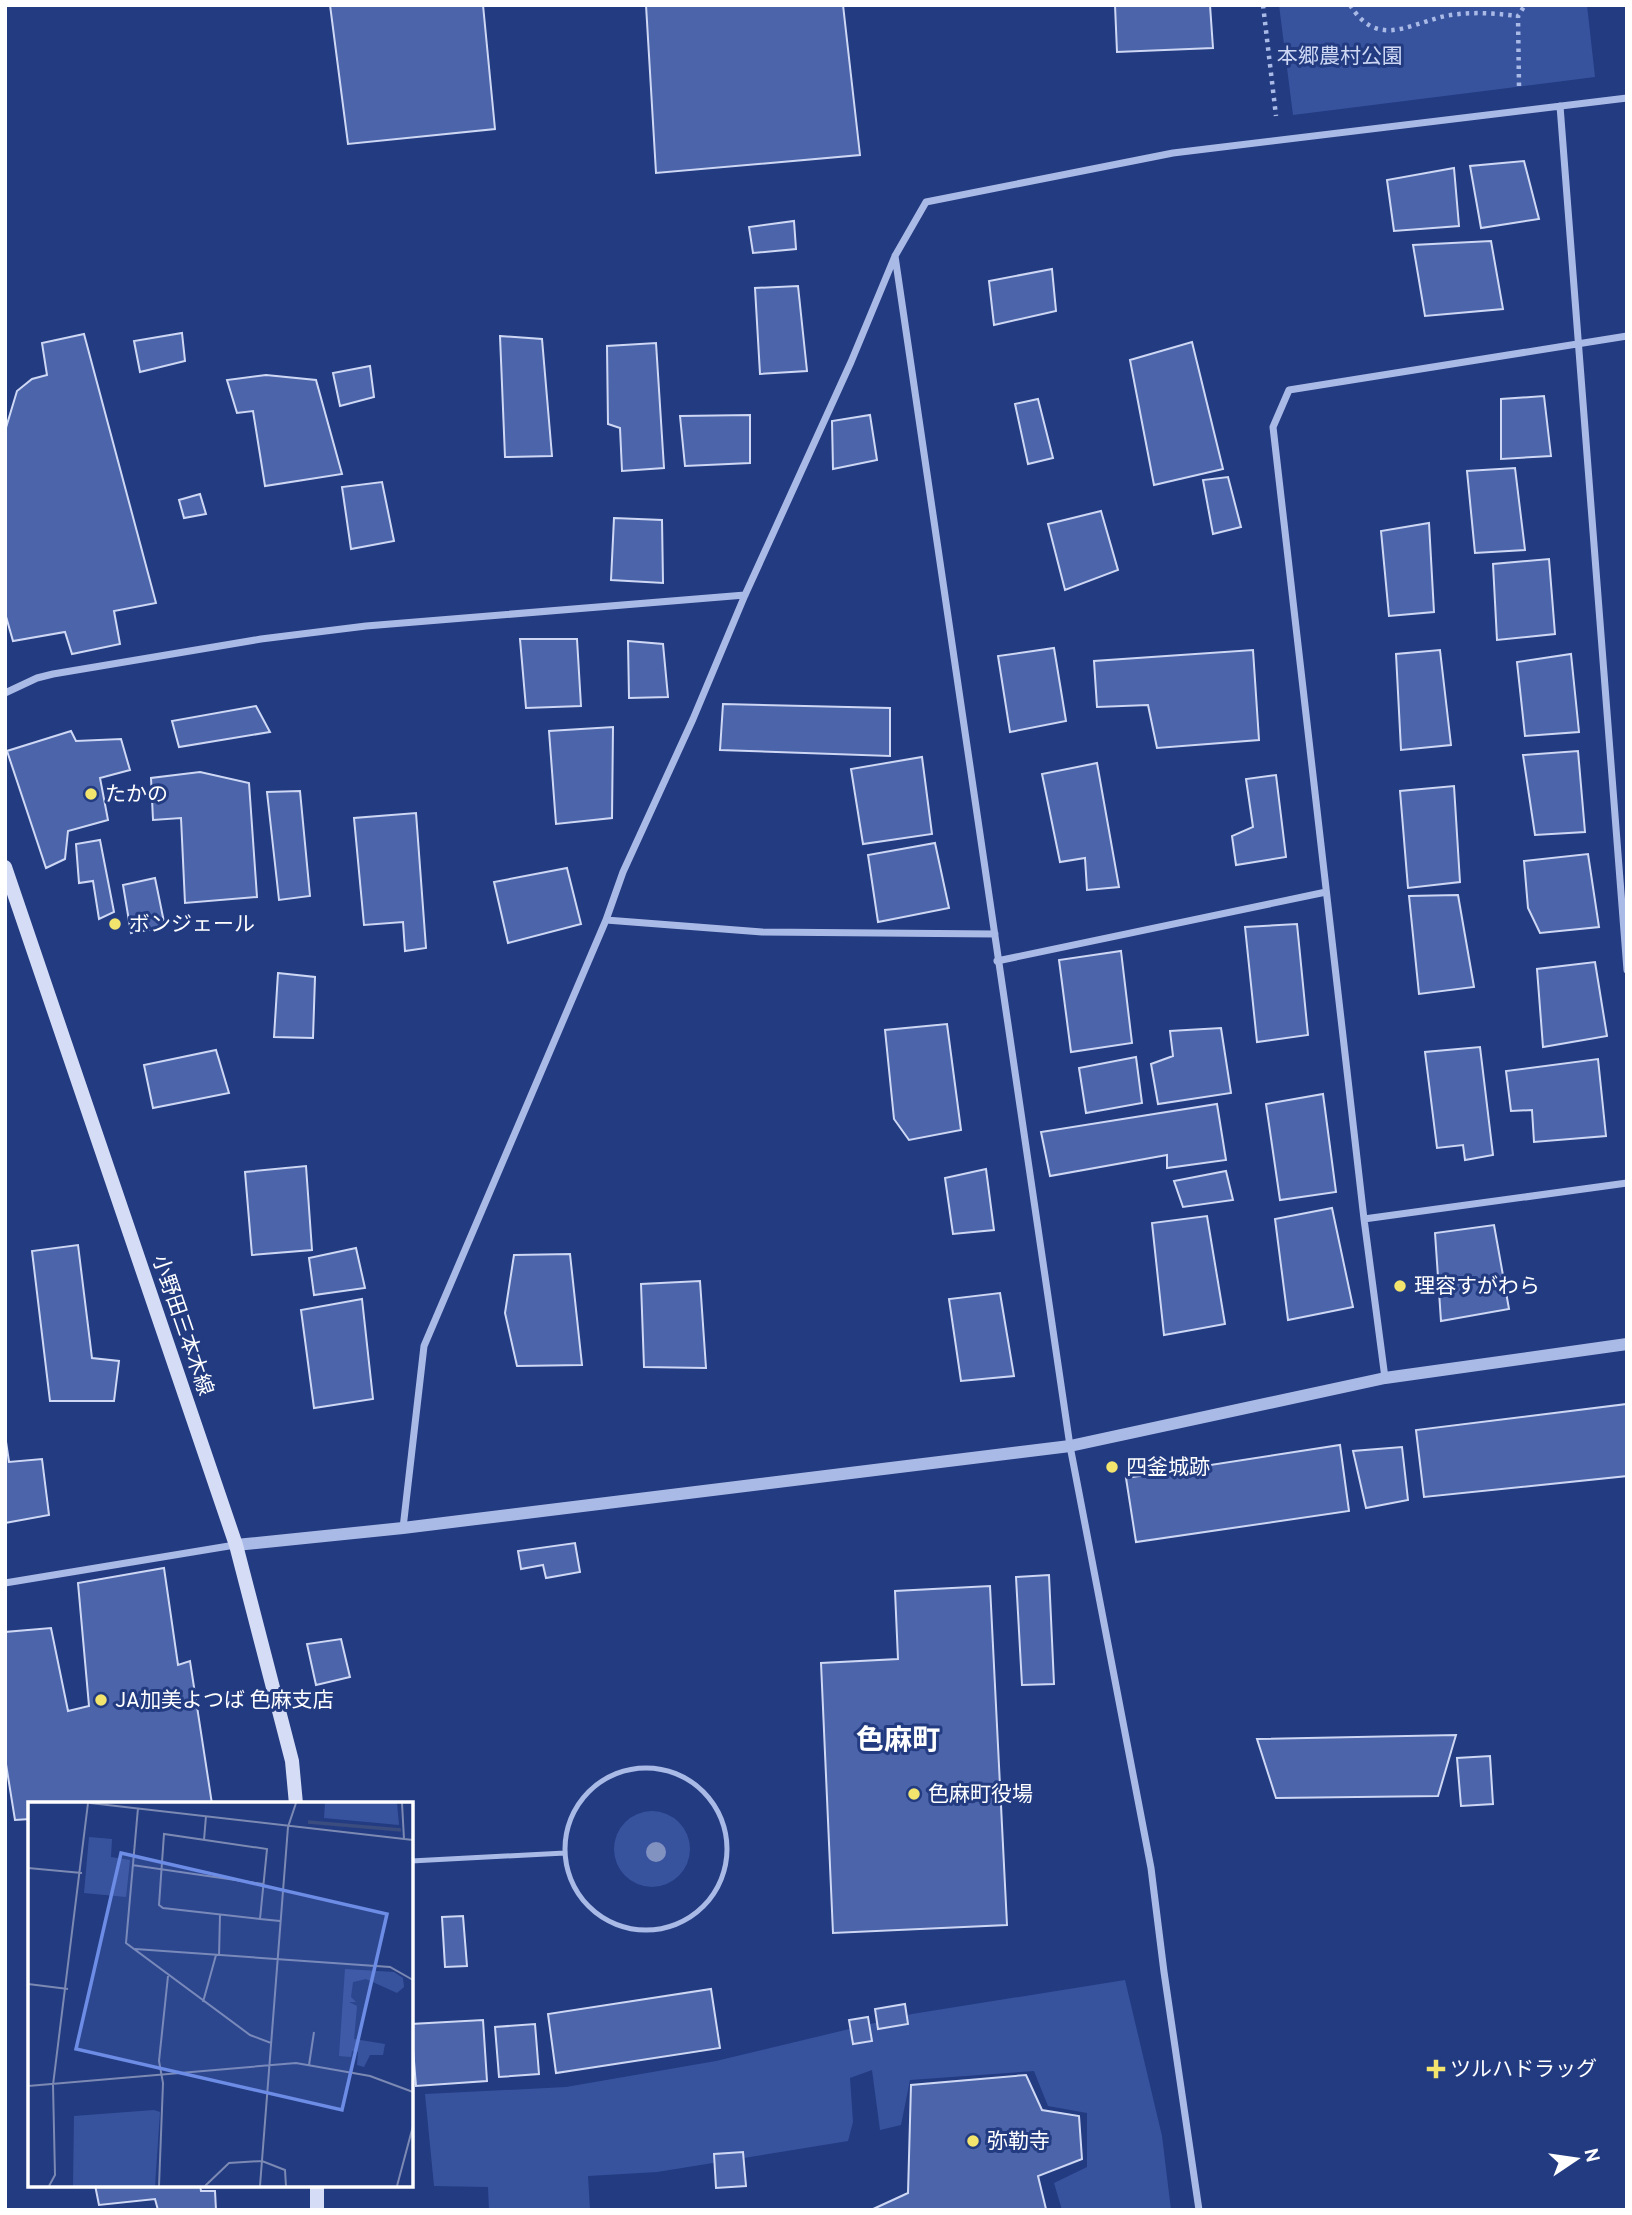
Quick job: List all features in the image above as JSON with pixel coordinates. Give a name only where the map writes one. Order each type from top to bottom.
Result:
[{"type":"main road","name":"小野田三本木線","points":[[5,867],[236,1545],[292,1761],[296,1802]]},
{"type":"main road","points":[[317,2187],[317,2210]]},
{"type":"street","points":[[403,1528],[424,1346],[607,920],[623,872],[693,719],[744,595],[851,362],[895,256],[926,202],[1173,153],[1627,98]]},
{"type":"street","points":[[1560,106],[1627,970]]},
{"type":"street","points":[[895,256],[1070,1446],[1151,1868],[1199,2210]]},
{"type":"street","points":[[1385,1378],[1364,1219],[1273,427],[1289,390],[1627,336]]},
{"type":"street","points":[[5,693],[37,678],[53,674],[261,639],[366,626],[744,595]]},
{"type":"street","points":[[997,961],[1326,892]]},
{"type":"street","points":[[607,920],[762,932],[995,934]]},
{"type":"street","points":[[1364,1219],[1627,1183]]},
{"type":"street","points":[[5,1583],[236,1545],[403,1528],[1070,1446],[1385,1378],[1627,1344]]},
{"type":"lane","points":[[641,1768],[666,1770],[689,1780],[709,1797],[722,1821],[728,1849],[723,1877],[709,1901],[688,1919],[662,1929],[634,1930],[608,1921],[585,1904],[570,1880],[565,1853],[568,1827],[578,1804],[595,1786],[616,1773],[641,1768]]},
{"type":"lane","points":[[413,1861],[565,1853]]},
{"type":"path","points":[[1263,5],[1278,140]]},
{"type":"path","points":[[1350,5],[1360,21],[1383,31],[1417,26],[1452,16],[1497,13],[1518,16]]},
{"type":"path","points":[[1519,111],[1518,16],[1525,5]]},
{"type":"green space","name":"本郷農村公園","points":[[1279,5],[1587,5],[1595,77],[1293,115]]},
{"type":"green space","points":[[652,1811],[666,1814],[679,1822],[687,1835],[690,1849],[687,1863],[679,1876],[666,1884],[652,1887],[638,1884],[625,1876],[617,1863],[614,1849],[617,1835],[625,1822],[638,1814]]},
{"type":"green space","points":[[1125,1980],[1162,2136],[1171,2210],[1062,2210],[1054,2183],[1087,2167],[1087,2113],[1048,2106],[1034,2071],[910,2080],[901,2125],[880,2130],[872,2070],[850,2078],[853,2122],[848,2141],[657,2172],[588,2176],[590,2210],[489,2210],[488,2187],[434,2186],[425,2094],[566,2087],[716,2061],[912,2014]]},
{"type":"building","points":[[330,5],[483,5],[495,129],[348,144]]},
{"type":"building","points":[[646,5],[843,5],[860,155],[656,173]]},
{"type":"building","points":[[1115,5],[1210,5],[1213,48],[1117,52]]},
{"type":"building","points":[[1524,161],[1539,219],[1481,228],[1470,166]]},
{"type":"building","points":[[1454,168],[1459,226],[1394,231],[1387,180]]},
{"type":"building","points":[[794,221],[796,249],[753,253],[749,227]]},
{"type":"building","points":[[1491,241],[1503,309],[1425,316],[1413,245]]},
{"type":"building","points":[[1052,269],[1056,311],[994,325],[989,281]]},
{"type":"building","points":[[798,286],[807,371],[760,374],[755,288]]},
{"type":"building","points":[[182,333],[185,361],[140,372],[134,341]]},
{"type":"building","points":[[84,334],[156,603],[114,611],[120,644],[72,654],[65,632],[13,641],[5,613],[5,431],[17,391],[32,379],[47,375],[42,343]]},
{"type":"building","points":[[500,336],[542,339],[552,456],[505,457]]},
{"type":"building","points":[[1192,342],[1223,469],[1154,485],[1130,360]]},
{"type":"building","points":[[656,343],[664,468],[622,471],[620,428],[608,424],[607,346]]},
{"type":"building","points":[[370,366],[374,397],[340,406],[333,373]]},
{"type":"building","points":[[266,375],[316,380],[342,474],[265,486],[253,411],[237,413],[227,380]]},
{"type":"building","points":[[1544,396],[1551,456],[1501,459],[1501,399]]},
{"type":"building","points":[[1038,399],[1053,458],[1028,464],[1015,404]]},
{"type":"building","points":[[750,415],[750,463],[685,466],[680,416]]},
{"type":"building","points":[[870,415],[877,460],[833,469],[832,421]]},
{"type":"building","points":[[1515,468],[1525,550],[1475,553],[1467,471]]},
{"type":"building","points":[[1228,477],[1241,527],[1213,534],[1203,480]]},
{"type":"building","points":[[382,482],[394,541],[351,549],[342,487]]},
{"type":"building","points":[[200,494],[206,514],[184,518],[179,500]]},
{"type":"building","points":[[1101,511],[1118,570],[1065,590],[1048,524]]},
{"type":"building","points":[[614,518],[662,520],[663,583],[611,580]]},
{"type":"building","points":[[1429,523],[1434,612],[1389,616],[1381,531]]},
{"type":"building","points":[[1549,559],[1555,634],[1497,640],[1493,564]]},
{"type":"building","points":[[520,639],[577,639],[581,706],[526,708]]},
{"type":"building","points":[[628,641],[663,644],[668,697],[629,698]]},
{"type":"building","points":[[1054,648],[1066,721],[1010,732],[998,656]]},
{"type":"building","points":[[1253,650],[1259,740],[1157,748],[1148,705],[1097,707],[1094,661]]},
{"type":"building","points":[[1440,650],[1451,745],[1401,750],[1396,654]]},
{"type":"building","points":[[1571,654],[1579,732],[1525,736],[1517,662]]},
{"type":"building","points":[[723,704],[890,708],[890,756],[720,750]]},
{"type":"building","points":[[256,706],[270,732],[179,747],[172,721]]},
{"type":"building","points":[[613,727],[612,818],[556,824],[549,731]]},
{"type":"building","points":[[71,731],[76,741],[121,739],[130,770],[100,778],[108,820],[68,831],[65,859],[46,868],[7,751]]},
{"type":"building","points":[[1578,751],[1585,832],[1535,835],[1523,755]]},
{"type":"building","points":[[922,757],[932,834],[863,844],[851,769]]},
{"type":"building","points":[[1097,763],[1119,887],[1087,890],[1085,858],[1060,862],[1042,774]]},
{"type":"building","points":[[200,772],[249,783],[257,897],[185,903],[181,818],[153,820],[151,778]]},
{"type":"building","points":[[1276,775],[1286,857],[1236,865],[1232,836],[1253,827],[1246,779]]},
{"type":"building","points":[[1454,786],[1460,882],[1408,888],[1400,791]]},
{"type":"building","points":[[300,791],[310,896],[279,900],[267,792]]},
{"type":"building","points":[[416,813],[426,948],[405,951],[403,922],[364,925],[354,818]]},
{"type":"building","points":[[100,840],[114,912],[99,919],[93,881],[79,883],[76,844]]},
{"type":"building","points":[[935,843],[949,908],[878,922],[868,855]]},
{"type":"building","points":[[1588,854],[1599,927],[1540,933],[1528,908],[1524,861]]},
{"type":"building","points":[[567,868],[581,924],[508,943],[494,882]]},
{"type":"building","points":[[155,878],[165,927],[131,933],[123,885]]},
{"type":"building","points":[[1458,895],[1474,987],[1419,994],[1409,896]]},
{"type":"building","points":[[1297,924],[1308,1035],[1257,1042],[1245,927]]},
{"type":"building","points":[[1121,951],[1132,1043],[1071,1052],[1059,960]]},
{"type":"building","points":[[1595,962],[1607,1036],[1543,1047],[1537,969]]},
{"type":"building","points":[[278,973],[315,977],[313,1038],[274,1037]]},
{"type":"building","points":[[947,1024],[961,1130],[909,1140],[894,1119],[885,1030]]},
{"type":"building","points":[[1221,1028],[1231,1093],[1158,1104],[1151,1064],[1173,1056],[1170,1031]]},
{"type":"building","points":[[1480,1047],[1493,1155],[1465,1160],[1463,1145],[1437,1148],[1425,1052]]},
{"type":"building","points":[[216,1050],[229,1093],[153,1108],[144,1065]]},
{"type":"building","points":[[1136,1057],[1142,1103],[1086,1113],[1079,1068]]},
{"type":"building","points":[[1598,1059],[1606,1136],[1534,1142],[1532,1110],[1511,1111],[1506,1071]]},
{"type":"building","points":[[1323,1094],[1336,1192],[1280,1200],[1266,1104]]},
{"type":"building","points":[[1217,1104],[1226,1160],[1167,1168],[1167,1155],[1050,1176],[1041,1132]]},
{"type":"building","points":[[306,1166],[312,1250],[252,1255],[245,1172]]},
{"type":"building","points":[[986,1169],[994,1230],[953,1234],[945,1178]]},
{"type":"building","points":[[1226,1171],[1233,1200],[1183,1207],[1174,1181]]},
{"type":"building","points":[[1332,1208],[1353,1307],[1288,1320],[1275,1219]]},
{"type":"building","points":[[1207,1216],[1225,1324],[1164,1335],[1152,1223]]},
{"type":"building","points":[[1494,1225],[1509,1309],[1441,1321],[1435,1233]]},
{"type":"building","points":[[78,1245],[92,1358],[119,1361],[114,1401],[50,1401],[32,1251]]},
{"type":"building","points":[[356,1248],[365,1288],[314,1295],[309,1258]]},
{"type":"building","points":[[570,1254],[582,1365],[517,1366],[505,1313],[514,1255]]},
{"type":"building","points":[[700,1281],[706,1368],[644,1367],[641,1284]]},
{"type":"building","points":[[1000,1293],[1014,1376],[961,1381],[949,1299]]},
{"type":"building","points":[[362,1299],[373,1399],[314,1408],[301,1310]]},
{"type":"building","points":[[1627,1404],[1627,1476],[1424,1497],[1416,1430]]},
{"type":"building","points":[[5,1435],[9,1462],[42,1459],[49,1515],[5,1523]]},
{"type":"building","points":[[1340,1445],[1349,1511],[1136,1542],[1126,1478]]},
{"type":"building","points":[[1402,1447],[1408,1500],[1366,1508],[1353,1451]]},
{"type":"building","points":[[575,1543],[580,1572],[546,1578],[543,1565],[521,1569],[518,1551]]},
{"type":"building","points":[[164,1568],[178,1665],[190,1661],[212,1802],[28,1802],[28,1819],[15,1820],[5,1758],[5,1632],[51,1628],[68,1711],[89,1706],[78,1583]]},
{"type":"building","points":[[1049,1575],[1054,1684],[1022,1685],[1016,1577]]},
{"type":"building","name":"色麻町役場","points":[[990,1586],[1007,1925],[833,1933],[821,1663],[898,1659],[895,1591]]},
{"type":"building","points":[[341,1639],[350,1677],[316,1685],[307,1644]]},
{"type":"building","points":[[1456,1735],[1438,1796],[1276,1798],[1257,1739]]},
{"type":"building","points":[[1490,1756],[1493,1804],[1461,1806],[1457,1758]]},
{"type":"building","points":[[463,1916],[467,1966],[445,1967],[442,1917]]},
{"type":"building","points":[[711,1989],[720,2048],[556,2073],[548,2014]]},
{"type":"building","points":[[905,2004],[908,2024],[878,2029],[875,2009]]},
{"type":"building","points":[[868,2017],[872,2041],[853,2044],[849,2020]]},
{"type":"building","points":[[483,2020],[487,2081],[416,2086],[413,2024]]},
{"type":"building","points":[[535,2024],[539,2074],[499,2077],[495,2027]]},
{"type":"building","points":[[1026,2075],[1042,2110],[1079,2116],[1082,2159],[1038,2176],[1046,2209],[871,2210],[908,2193],[911,2085]]},
{"type":"building","points":[[743,2152],[746,2186],[716,2188],[714,2154]]},
{"type":"building","points":[[95,2187],[200,2187],[201,2191],[215,2191],[216,2210],[158,2210],[155,2199],[99,2205]]},
{"type":"place","name":"たかの","points":[[91,794]]},
{"type":"place","name":"ボンジェール","points":[[115,924]]},
{"type":"place","name":"理容すがわら","points":[[1400,1286]]},
{"type":"place","name":"四釜城跡","points":[[1112,1467]]},
{"type":"place","name":"JA加美よつば 色麻支店","points":[[101,1700]]},
{"type":"place","name":"色麻町役場","points":[[914,1794]]},
{"type":"place","name":"ツルハドラッグ","points":[[1436,2069]]},
{"type":"place","name":"弥勒寺","points":[[973,2141]]},
{"type":"district","name":"色麻町","points":[[898,1739]]}]
